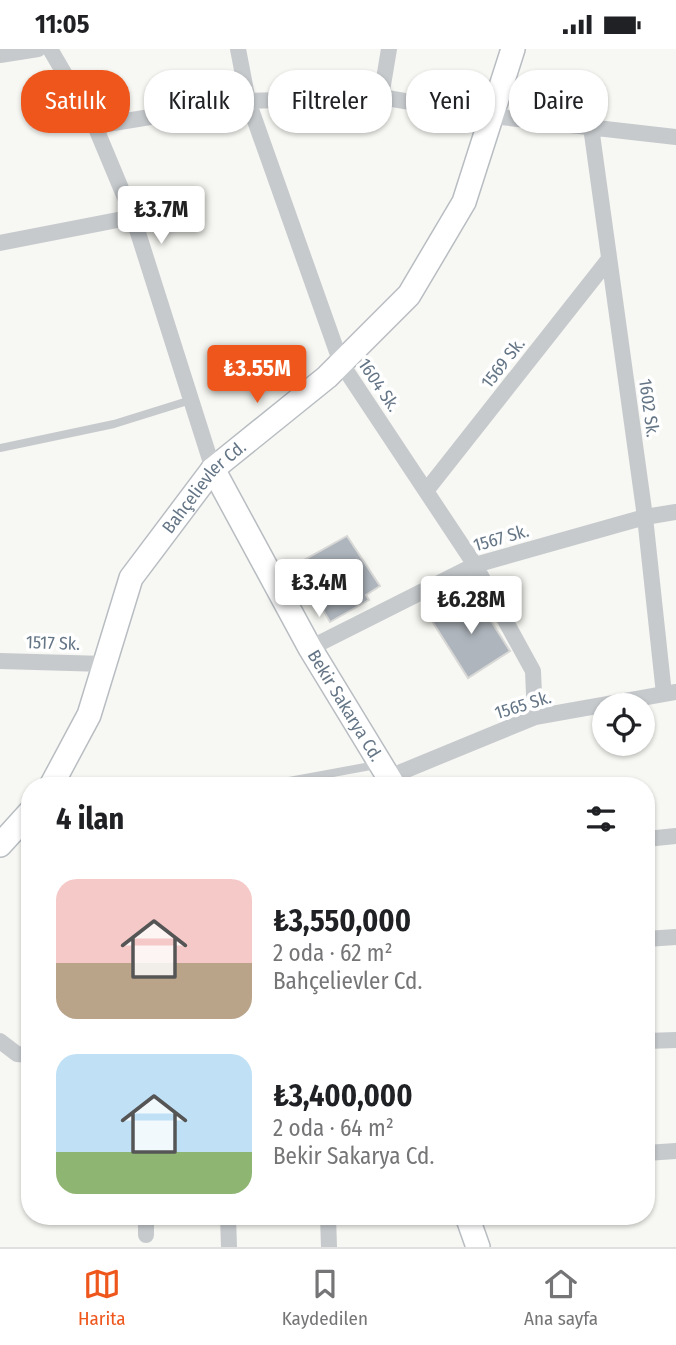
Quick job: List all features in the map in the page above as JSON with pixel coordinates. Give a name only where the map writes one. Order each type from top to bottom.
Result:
[{"type":"street","points":[[0,55],[38,49]]},
{"type":"street","name":"Bekir Sakarya Cd.","points":[[50,49],[62,70]]},
{"type":"street","name":"1604 Sk.","points":[[239,49],[243,70]]},
{"type":"street","points":[[386,70],[389,49]]},
{"type":"street","name":"Bahçelievler Cd.","points":[[495,106],[513,49]]},
{"type":"street","name":"1604 Sk.","points":[[254,118],[341,363],[475,565],[533,671],[535,717]]},
{"type":"street","points":[[608,129],[676,137]]},
{"type":"street","name":"Bekir Sakarya Cd.","points":[[98,133],[133,218],[213,469],[310,648],[388,776]]},
{"type":"street","name":"Bahçelievler Cd.","points":[[56,777],[89,715],[131,578],[213,469],[341,363],[409,295],[464,202],[486,133]]},
{"type":"street","name":"1602 Sk.","points":[[592,133],[670,693]]},
{"type":"street","points":[[0,243],[133,218]]},
{"type":"street","name":"1569 Sk.","points":[[426,491],[609,259]]},
{"type":"street","name":"1567 Sk.","points":[[310,648],[475,565],[645,517],[676,512]]},
{"type":"street","name":"1517 Sk.","points":[[0,661],[105,664]]},
{"type":"street","name":"1565 Sk.","points":[[388,776],[535,717],[670,693]]},
{"type":"street","points":[[0,845],[21,822]]},
{"type":"street","points":[[655,838],[676,836]]},
{"type":"street","points":[[655,938],[676,937]]},
{"type":"street","points":[[655,1041],[676,1040]]},
{"type":"street","points":[[0,1041],[21,1054]]},
{"type":"street","points":[[655,1152],[676,1151]]},
{"type":"street","points":[[146,1225],[146,1235]]},
{"type":"street","points":[[228,1225],[229,1247]]},
{"type":"street","points":[[328,1225],[329,1247]]},
{"type":"street","points":[[470,1225],[478,1247]]},
{"type":"lane","points":[[0,448],[114,424],[191,400]]},
{"type":"building","points":[[347,536],[380,586],[366,595],[369,600],[330,622],[297,564]]},
{"type":"building","points":[[474,594],[510,651],[468,678],[432,621]]}]
